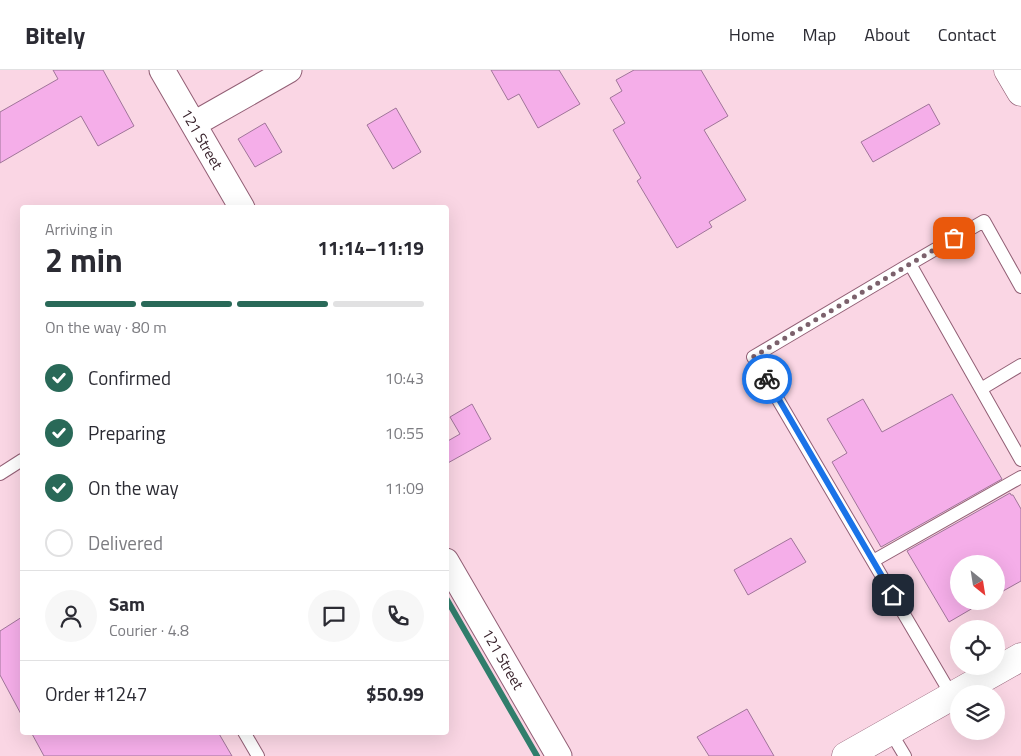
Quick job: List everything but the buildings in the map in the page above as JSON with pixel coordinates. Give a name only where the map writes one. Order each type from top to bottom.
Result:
[{"type":"street","name":"121 Street","points":[[162,70],[240,205]]},
{"type":"street","points":[[194,124],[289,70]]},
{"type":"street","points":[[1008,70],[1021,92]]},
{"type":"street","name":"121 Street","points":[[449,566],[559,756]]},
{"type":"street","points":[[971,685],[1021,657]]},
{"type":"street","points":[[846,756],[950,697]]},
{"type":"lane","points":[[950,693],[753,357],[984,221],[1021,287]]},
{"type":"lane","points":[[910,264],[1021,460]]},
{"type":"lane","points":[[980,389],[1021,365]]},
{"type":"lane","points":[[0,474],[20,461]]},
{"type":"lane","points":[[873,561],[1021,477]]},
{"type":"lane","points":[[890,732],[905,756]]},
{"type":"lane","points":[[246,735],[258,756]]},
{"type":"waterway","points":[[449,603],[537,756]]},
{"type":"way so far","points":[[767,379],[753,357],[954,238]]},
{"type":"route","points":[[767,379],[893,595]]}]
